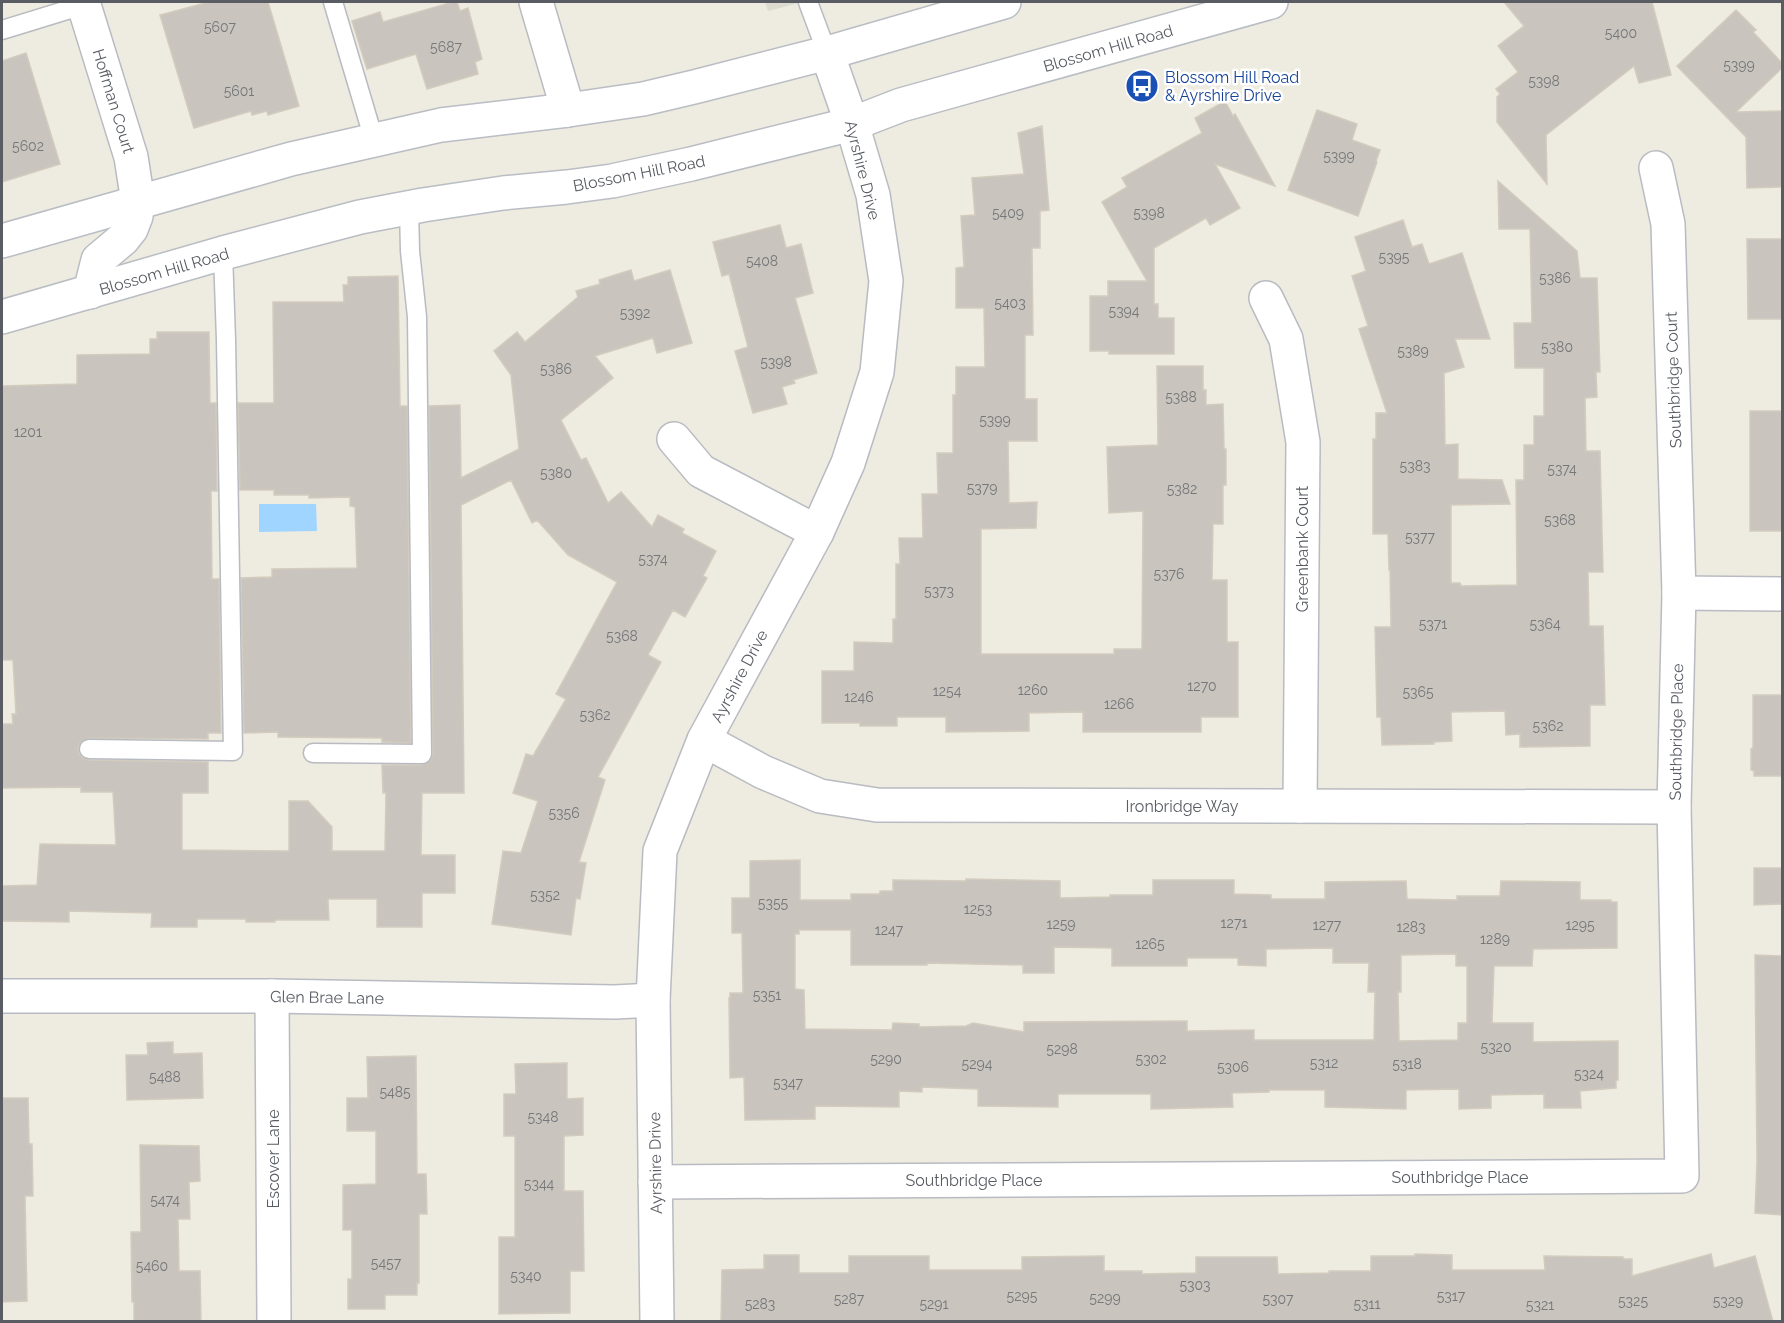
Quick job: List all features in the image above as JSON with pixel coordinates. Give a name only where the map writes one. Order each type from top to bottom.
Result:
[{"type":"street","points":[[536,2],[568,110]]},
{"type":"street","name":"Blossom Hill Road","points":[[2,317],[223,253],[360,217],[503,193],[612,181],[691,164],[852,124],[901,105],[1270,2]]},
{"type":"street","name":"Hoffman Court","points":[[88,3],[131,157],[138,202]]},
{"type":"street","points":[[2,241],[291,159],[441,125],[568,110],[653,96],[827,53],[989,3]]},
{"type":"street","name":"Ayrshire Drive","points":[[657,1322],[653,1000],[660,851],[704,740],[817,532],[848,463],[877,372],[886,281],[873,195],[852,124],[827,53]]},
{"type":"street","name":"Southbridge Court","points":[[1656,168],[1668,224],[1679,593]]},
{"type":"street","points":[[90,292],[98,260],[123,239],[131,229],[138,202]]},
{"type":"street","name":"Greenbank Court","points":[[1266,298],[1286,339],[1302,442],[1300,806]]},
{"type":"street","points":[[674,439],[701,471],[817,532]]},
{"type":"street","points":[[1679,593],[1782,594]]},
{"type":"street","name":"Southbridge Place","points":[[655,1182],[1682,1176],[1674,807],[1679,593]]},
{"type":"street","name":"Ironbridge Way","points":[[704,740],[762,772],[820,796],[877,805],[1674,807]]},
{"type":"street","name":"Glen Brae Lane","points":[[2,996],[272,996],[615,1002],[653,1000]]},
{"type":"street","name":"Escover Lane","points":[[272,996],[274,1322]]},
{"type":"lane","points":[[333,2],[374,140]]},
{"type":"lane","points":[[808,2],[827,53]]},
{"type":"lane","points":[[2,30],[88,3]]},
{"type":"lane","points":[[313,753],[422,754],[417,317],[408,208]]},
{"type":"lane","points":[[89,749],[233,752],[223,253]]},
{"type":"shaded area","points":[[765,2],[803,2],[768,11]]},
{"type":"water","points":[[259,504],[316,504],[317,531],[259,532]]},
{"type":"building","points":[[209,2],[268,2],[299,106],[268,115],[267,111],[252,115],[251,111],[194,128],[160,15]]},
{"type":"building","points":[[457,2],[460,11],[468,8],[482,59],[475,62],[478,74],[427,89],[416,54],[367,69],[352,21],[380,12],[383,22]]},
{"type":"building","points":[[1504,2],[1652,2],[1671,75],[1639,83],[1634,66],[1546,135],[1547,184],[1497,122],[1497,97],[1500,94],[1496,89],[1518,72],[1498,46],[1524,26]]},
{"type":"building","points":[[1736,10],[1756,30],[1753,32],[1782,63],[1782,68],[1736,112],[1782,111],[1782,187],[1747,188],[1746,137],[1677,66]]},
{"type":"building","points":[[26,53],[60,164],[2,182],[2,61]]},
{"type":"building","points":[[1225,101],[1233,116],[1235,114],[1275,186],[1215,164],[1240,208],[1210,225],[1206,218],[1154,248],[1154,304],[1158,304],[1158,318],[1174,318],[1174,354],[1109,354],[1109,351],[1090,351],[1090,296],[1108,296],[1108,281],[1147,281],[1102,202],[1127,187],[1122,178],[1202,133],[1195,118]]},
{"type":"building","points":[[1317,110],[1357,124],[1352,140],[1380,150],[1358,216],[1288,190]]},
{"type":"building","points":[[1042,126],[1049,210],[1040,211],[1040,248],[1032,248],[1033,335],[1025,335],[1025,399],[1037,399],[1037,441],[1008,441],[1009,503],[1037,502],[1036,528],[981,529],[981,654],[1114,654],[1114,649],[1142,649],[1143,511],[1109,513],[1107,447],[1158,445],[1157,366],[1203,366],[1203,390],[1206,390],[1206,405],[1223,404],[1226,485],[1223,485],[1223,524],[1213,524],[1212,580],[1227,580],[1227,642],[1238,642],[1238,717],[1201,717],[1201,732],[1083,732],[1083,712],[1029,713],[1029,731],[946,732],[946,717],[897,717],[897,726],[822,723],[822,671],[854,671],[854,642],[893,643],[893,619],[896,619],[896,564],[900,564],[899,538],[923,538],[922,494],[938,494],[937,453],[953,453],[953,395],[956,395],[956,367],[985,367],[984,308],[956,308],[956,268],[964,267],[961,216],[975,215],[972,178],[1024,174],[1018,133]]},
{"type":"building","points":[[1498,181],[1577,251],[1580,278],[1597,278],[1600,372],[1596,372],[1597,397],[1585,398],[1586,451],[1600,451],[1603,572],[1588,572],[1589,626],[1603,626],[1605,705],[1590,705],[1590,746],[1520,747],[1520,734],[1506,735],[1505,711],[1451,712],[1452,741],[1434,742],[1434,744],[1382,745],[1381,717],[1377,717],[1375,627],[1391,627],[1390,570],[1388,534],[1373,534],[1373,439],[1376,439],[1376,413],[1387,413],[1359,329],[1368,326],[1352,276],[1366,271],[1355,237],[1403,220],[1412,247],[1422,244],[1429,264],[1462,253],[1490,339],[1455,339],[1464,367],[1444,373],[1445,445],[1458,444],[1458,479],[1502,480],[1510,504],[1451,505],[1451,583],[1460,583],[1461,586],[1517,585],[1516,480],[1524,480],[1524,445],[1534,445],[1534,416],[1544,416],[1544,368],[1515,368],[1514,323],[1532,323],[1530,229],[1499,229]]},
{"type":"building","points":[[780,225],[786,248],[801,244],[813,293],[795,298],[817,373],[793,380],[795,383],[782,387],[787,404],[753,413],[735,351],[748,347],[729,274],[722,276],[713,242]]},
{"type":"building","points":[[1747,239],[1782,239],[1782,319],[1748,319]]},
{"type":"building","points":[[631,270],[634,281],[670,270],[692,343],[657,353],[653,338],[595,356],[613,378],[561,420],[581,460],[586,458],[608,503],[621,492],[652,527],[658,515],[684,529],[682,533],[716,551],[703,576],[707,578],[685,617],[673,610],[648,655],[661,662],[598,777],[605,780],[579,862],[586,863],[580,899],[576,898],[571,935],[492,924],[503,851],[521,853],[538,801],[513,793],[526,754],[533,756],[566,699],[556,694],[617,582],[568,555],[537,520],[532,523],[511,480],[461,505],[464,793],[422,793],[421,855],[455,855],[455,893],[422,893],[422,927],[377,927],[377,899],[328,899],[329,920],[246,922],[246,919],[197,919],[197,927],[151,927],[152,913],[69,911],[69,922],[2,921],[2,886],[37,885],[40,844],[116,845],[113,792],[81,792],[81,787],[2,788],[2,724],[13,724],[12,714],[16,714],[13,660],[2,660],[2,386],[77,384],[77,355],[150,354],[150,339],[157,339],[157,332],[209,332],[210,403],[216,403],[217,491],[211,491],[212,579],[219,579],[221,733],[208,733],[208,739],[89,738],[80,743],[79,754],[89,760],[208,762],[208,793],[182,793],[182,850],[289,851],[289,801],[308,801],[332,827],[332,851],[385,851],[386,793],[383,793],[382,765],[422,765],[431,760],[433,754],[429,406],[460,405],[461,478],[519,449],[511,375],[494,351],[517,332],[525,342],[578,297],[576,291],[600,284],[599,280]]},
{"type":"building","points":[[398,276],[400,406],[407,406],[411,743],[382,742],[382,738],[278,737],[278,732],[244,733],[241,578],[272,577],[272,569],[357,568],[355,507],[350,506],[350,497],[309,498],[309,495],[274,495],[274,490],[240,490],[238,403],[274,403],[273,302],[344,302],[343,285],[348,285],[348,277]]},
{"type":"building","points":[[1750,411],[1782,411],[1782,531],[1750,531]]},
{"type":"building","points":[[1753,695],[1782,695],[1782,776],[1754,776],[1754,771],[1751,770]]},
{"type":"building","points":[[800,860],[800,900],[851,900],[851,894],[880,894],[880,891],[893,891],[893,880],[1060,881],[1060,898],[1153,895],[1153,880],[1234,880],[1234,894],[1271,895],[1271,899],[1325,899],[1325,882],[1406,881],[1407,899],[1457,900],[1457,896],[1500,896],[1501,881],[1580,882],[1580,900],[1617,902],[1617,948],[1533,949],[1532,966],[1494,966],[1492,1023],[1533,1023],[1533,1042],[1618,1041],[1616,1088],[1580,1091],[1581,1108],[1544,1108],[1544,1094],[1491,1095],[1491,1108],[1459,1109],[1459,1089],[1406,1090],[1406,1109],[1325,1107],[1325,1090],[1269,1090],[1269,1092],[1232,1093],[1233,1107],[1151,1109],[1151,1094],[1058,1094],[1058,1107],[978,1106],[978,1089],[922,1087],[922,1092],[899,1091],[899,1107],[815,1106],[815,1119],[745,1120],[744,1077],[730,1078],[729,998],[730,993],[743,993],[742,933],[732,933],[732,898],[750,898],[750,861]],"holes":[[[799,930],[851,930],[851,965],[927,965],[927,963],[1023,965],[1023,973],[1054,973],[1054,947],[1112,948],[1112,966],[1187,966],[1187,958],[1238,958],[1238,965],[1266,966],[1266,949],[1333,948],[1333,963],[1369,963],[1368,992],[1375,992],[1374,1040],[1254,1040],[1254,1030],[1187,1031],[1187,1021],[1024,1022],[1024,1032],[973,1023],[966,1026],[919,1027],[919,1024],[893,1023],[892,1030],[805,1029],[804,990],[795,989],[795,934],[799,934]],[[1456,954],[1456,966],[1467,966],[1467,1023],[1458,1023],[1458,1040],[1399,1041],[1398,992],[1401,992],[1401,955]]]},
{"type":"building","points":[[1754,868],[1782,868],[1782,904],[1754,905]]},
{"type":"building","points":[[1755,955],[1782,956],[1782,1215],[1755,1213],[1757,1162]]},
{"type":"building","points":[[173,1042],[173,1054],[202,1053],[203,1098],[127,1100],[126,1055],[148,1055],[147,1043]]},
{"type":"building","points":[[416,1056],[417,1174],[426,1174],[427,1214],[419,1214],[417,1295],[385,1295],[385,1309],[348,1309],[348,1279],[352,1279],[352,1230],[343,1230],[343,1185],[376,1184],[376,1131],[347,1131],[347,1098],[368,1098],[367,1057]]},
{"type":"building","points":[[567,1063],[567,1099],[583,1098],[583,1135],[564,1136],[564,1191],[583,1191],[584,1271],[570,1271],[570,1313],[499,1314],[499,1237],[515,1237],[515,1136],[504,1136],[504,1094],[516,1094],[515,1064]]},
{"type":"building","points":[[2,1098],[28,1098],[33,1196],[25,1196],[27,1301],[2,1302]]},
{"type":"building","points":[[140,1145],[199,1146],[200,1181],[189,1182],[190,1219],[178,1219],[179,1271],[200,1271],[201,1322],[134,1322],[131,1232],[141,1232]]},
{"type":"building","points":[[1415,1254],[1452,1255],[1452,1270],[1545,1270],[1544,1256],[1623,1257],[1623,1259],[1632,1259],[1632,1276],[1711,1254],[1714,1268],[1755,1256],[1773,1322],[721,1322],[722,1270],[764,1269],[764,1255],[799,1255],[799,1273],[849,1273],[849,1256],[929,1256],[929,1270],[1022,1270],[1022,1257],[1104,1256],[1104,1271],[1142,1271],[1142,1274],[1196,1273],[1196,1257],[1277,1257],[1278,1274],[1371,1271],[1371,1256],[1415,1256]]},
{"type":"place","name":"Blossom Hill Road & Ayrshire Drive","points":[[1142,86]]}]
